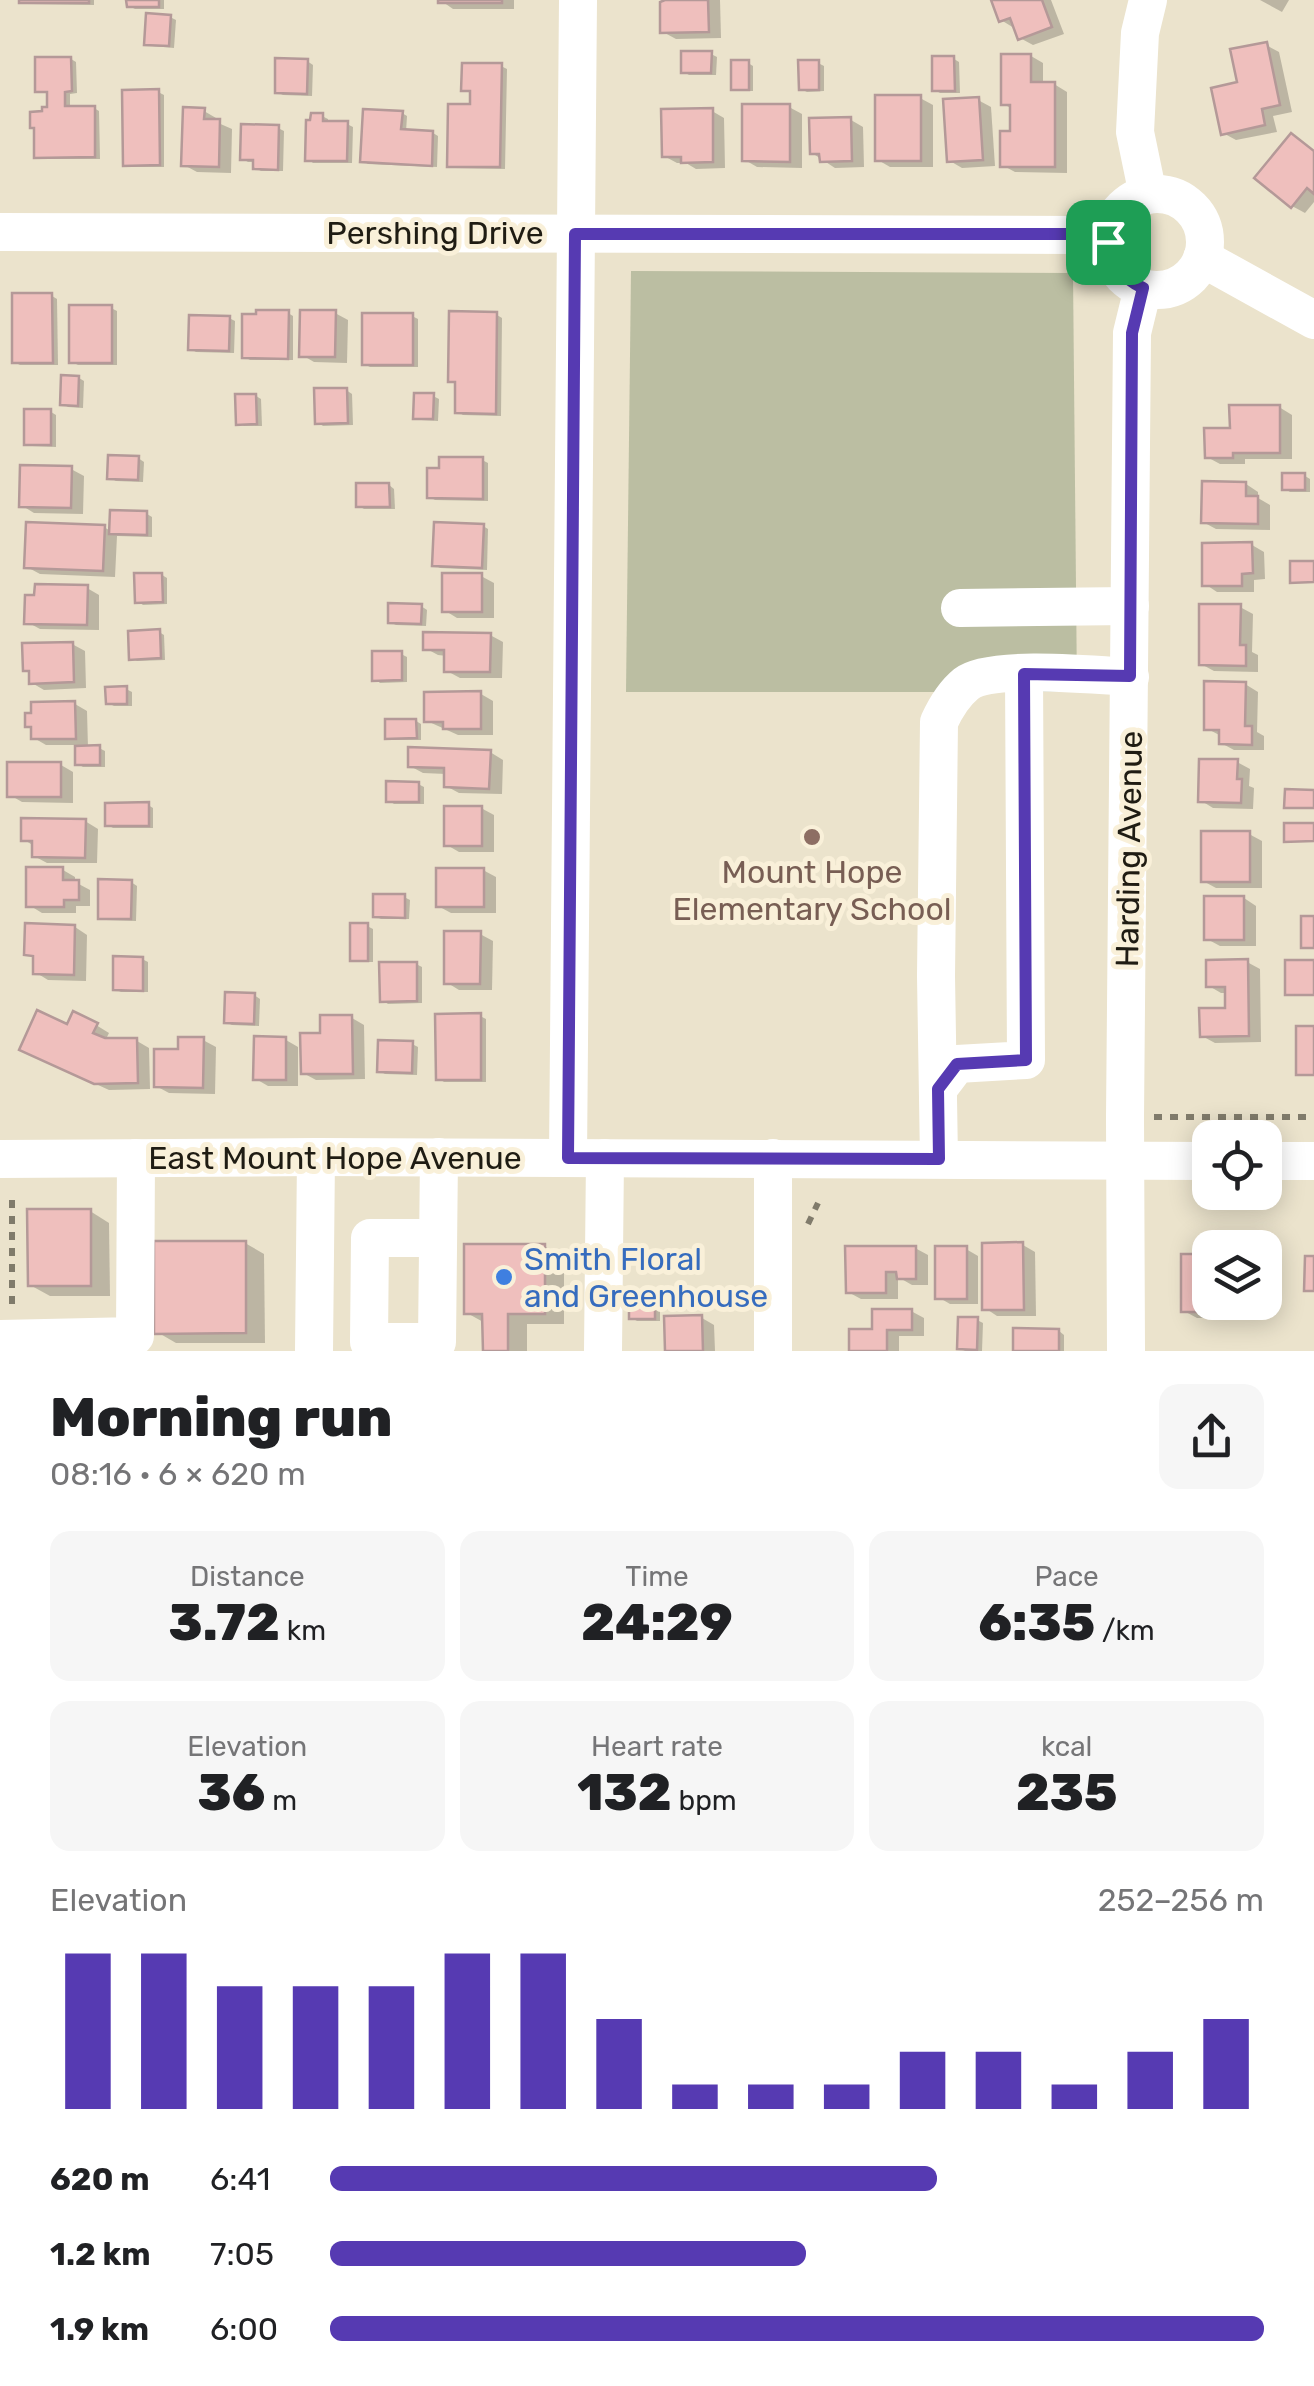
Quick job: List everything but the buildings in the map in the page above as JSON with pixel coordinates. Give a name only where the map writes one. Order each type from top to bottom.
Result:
[{"type":"street","points":[[578,0],[575,234],[586,1158],[603,1351]]},
{"type":"street","points":[[1148,0],[1140,33],[1135,132],[1148,195]]},
{"type":"street","points":[[1148,195],[1181,200],[1194,211],[1202,226],[1202,258],[1195,271],[1172,288],[1143,288],[1129,281],[1110,257],[1108,242],[1116,216],[1124,206],[1148,195]]},
{"type":"street","name":"Pershing Drive","points":[[0,232],[1081,234],[1108,242]]},
{"type":"street","points":[[1202,258],[1314,320]]},
{"type":"street","name":"Harding Avenue","points":[[1126,1351],[1132,333],[1143,288]]},
{"type":"street","points":[[960,608],[1130,606]]},
{"type":"street","points":[[939,1159],[939,722],[968,682],[1004,673],[1130,676]]},
{"type":"street","points":[[938,1089],[957,1064],[1026,1060],[1024,674]]},
{"type":"street","points":[[314,1351],[316,1157]]},
{"type":"street","name":"East Mount Hope Avenue","points":[[0,1160],[316,1157],[1192,1161]]},
{"type":"street","points":[[6,1339],[135,1336],[136,1158]]},
{"type":"street","points":[[438,1238],[439,1158]]},
{"type":"street","points":[[773,1158],[773,1351]]},
{"type":"street","points":[[1282,1161],[1314,1161]]},
{"type":"path","points":[[1125,1118],[1314,1117]]},
{"type":"path","points":[[6,1339],[12,1200]]},
{"type":"green space","points":[[631,271],[1073,273],[1077,692],[626,692]]},
{"type":"place","name":"Mount Hope Elementary School","points":[[812,837]]},
{"type":"place","name":"Smith Floral and Greenhouse","points":[[504,1277]]},
{"type":"route","points":[[575,234],[1081,234],[1108,242],[1110,257],[1118,270],[1143,288],[1132,333],[1130,676],[1024,674],[1026,1060],[957,1064],[938,1089],[939,1159],[568,1158],[575,234]]}]
